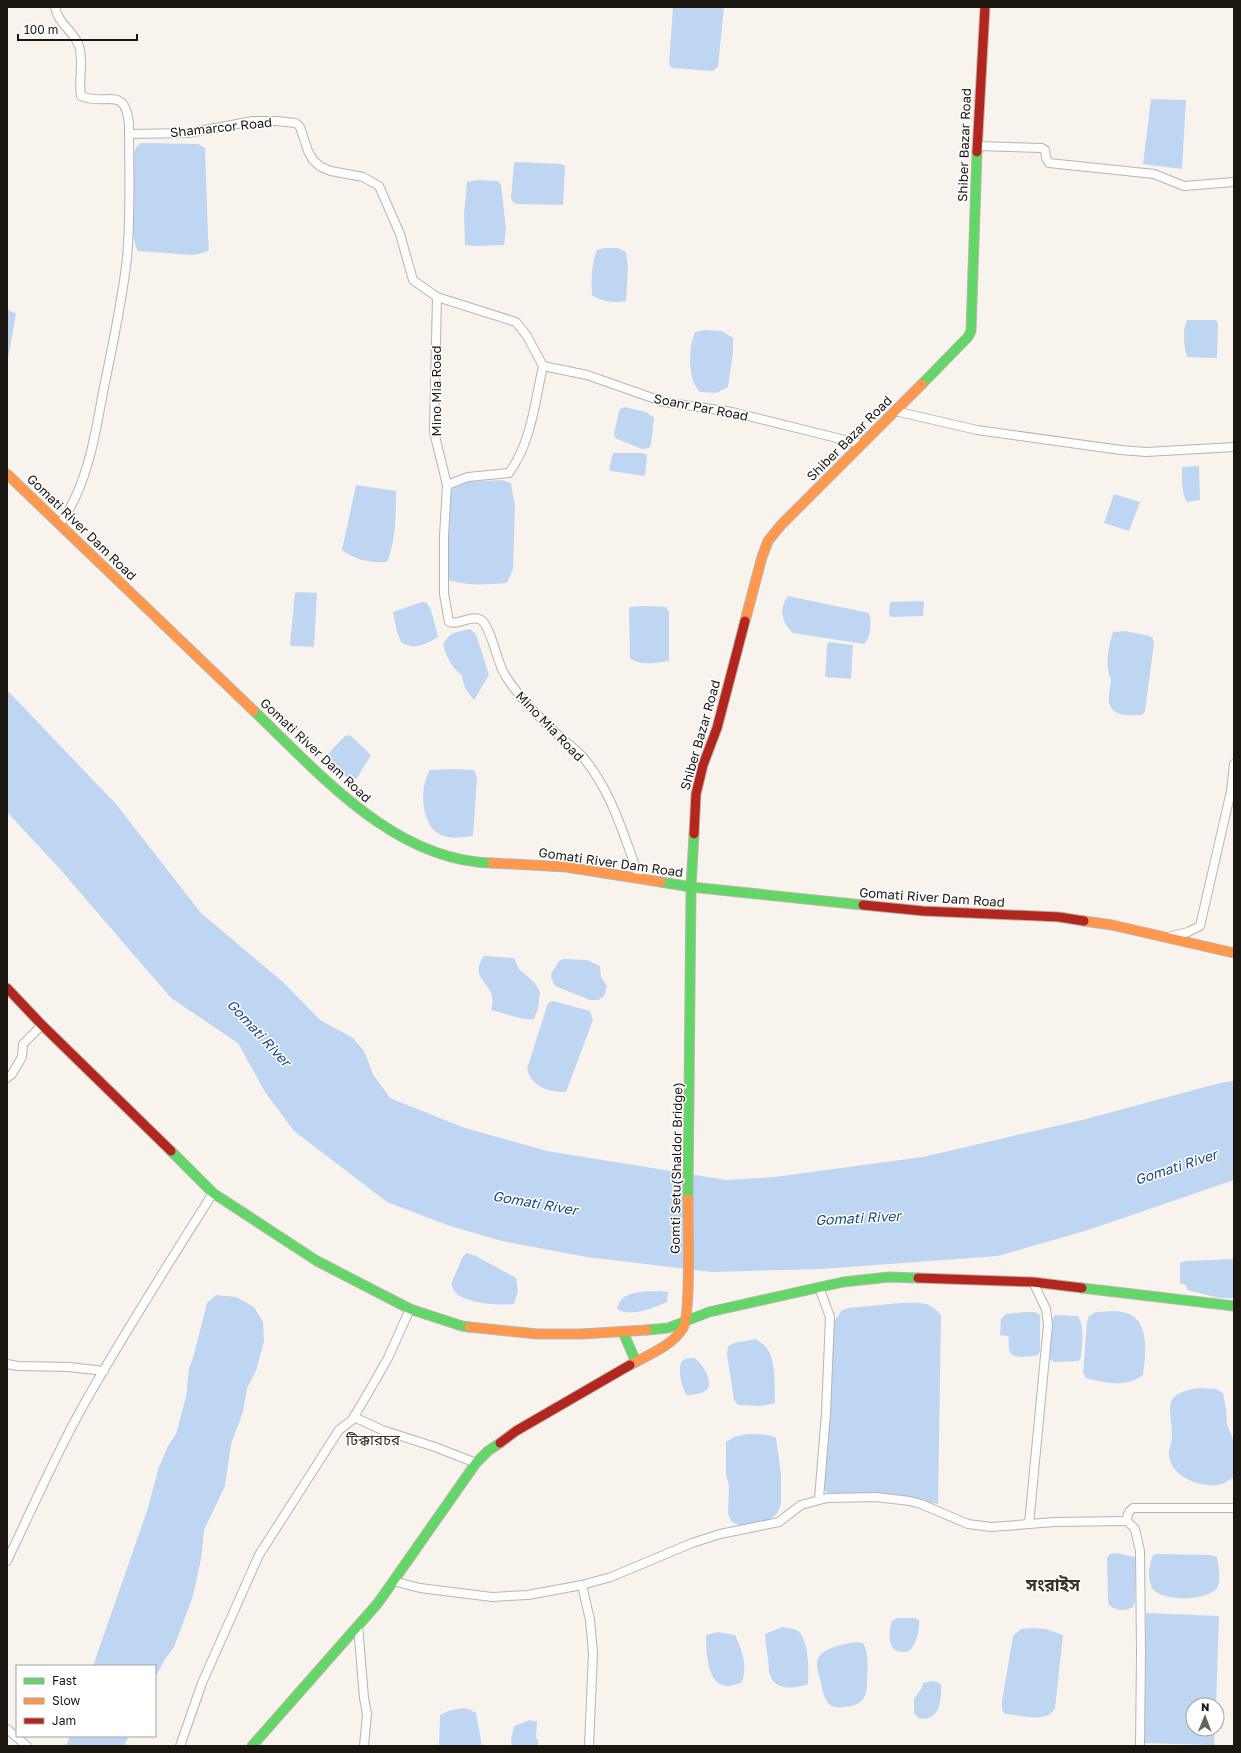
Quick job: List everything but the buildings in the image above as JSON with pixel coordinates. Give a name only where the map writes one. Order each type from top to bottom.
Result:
[{"type":"street","points":[[55,7],[62,23],[75,38],[80,47],[81,96],[87,98],[117,100],[122,102],[127,111],[129,134],[128,224],[124,285],[98,420],[87,463],[76,498],[60,524]]},
{"type":"street","name":"Shiber Bazar Road","points":[[690,1028],[691,887],[698,780],[717,728],[768,541],[781,525],[968,338],[971,331],[977,146],[985,7]]},
{"type":"street","name":"Shamarcor Road","points":[[129,134],[188,133],[253,121],[296,123],[300,127],[308,151],[313,160],[321,167],[331,171],[363,177],[379,186],[400,234],[413,280],[437,297],[516,322],[527,336],[543,366]]},
{"type":"street","points":[[977,146],[1042,148],[1045,150],[1046,158],[1049,163],[1154,174],[1184,186],[1234,182]]},
{"type":"street","name":"Mino Mia Road","points":[[437,297],[434,432],[446,484],[444,594],[448,622],[454,623],[478,618],[482,620],[487,628],[504,673],[516,692],[534,712],[582,756],[598,778],[620,822],[640,879]]},
{"type":"street","points":[[446,484],[468,477],[509,473],[518,460],[529,430],[543,366]]},
{"type":"street","name":"Soanr Par Road","points":[[543,366],[587,375],[664,402],[732,412],[861,444]]},
{"type":"street","points":[[895,410],[977,430],[1121,450],[1146,452],[1234,447]]},
{"type":"street","name":"Gomati River Dam Road","points":[[7,474],[318,772],[365,813],[386,828],[429,850],[477,863],[527,864],[566,867],[691,887],[923,911],[1058,917],[1112,925],[1163,938],[1234,953]]},
{"type":"street","points":[[1163,938],[1188,932],[1200,926],[1231,790],[1234,764]]},
{"type":"street","points":[[7,988],[42,1025],[213,1193],[317,1261],[410,1309],[462,1326],[537,1334],[623,1332],[668,1328],[709,1312],[850,1280],[889,1277],[1033,1282],[1234,1306]]},
{"type":"street","points":[[7,1078],[12,1074],[22,1057],[23,1044],[42,1025]]},
{"type":"street","name":"Gomti Setu(Shaldor Bridge)","points":[[686,1320],[690,1028]]},
{"type":"street","points":[[7,1561],[64,1442],[131,1324],[213,1193]]},
{"type":"street","points":[[1029,1524],[1048,1321],[1046,1309],[1033,1282]]},
{"type":"street","points":[[819,1287],[830,1318],[826,1413],[819,1499]]},
{"type":"street","points":[[180,1746],[202,1683],[259,1555],[339,1430],[354,1417],[388,1358],[410,1309]]},
{"type":"street","points":[[252,1746],[378,1603],[476,1463],[488,1451],[516,1431],[673,1340],[680,1333],[686,1320]]},
{"type":"street","points":[[623,1332],[636,1362]]},
{"type":"street","points":[[7,1364],[18,1366],[76,1367],[104,1371]]},
{"type":"street","points":[[354,1417],[382,1430],[435,1447],[476,1463]]},
{"type":"street","points":[[392,1581],[420,1588],[492,1597],[528,1595],[582,1585],[611,1577],[692,1542],[720,1534],[779,1522],[801,1505],[819,1499],[854,1496],[876,1497],[921,1504],[957,1520],[979,1526],[1005,1527],[1029,1524],[1127,1521],[1135,1529],[1140,1551],[1140,1746]]},
{"type":"street","points":[[1127,1521],[1129,1511],[1133,1508],[1234,1508]]},
{"type":"street","points":[[582,1585],[590,1620],[593,1653],[589,1746]]},
{"type":"street","points":[[358,1625],[364,1698],[367,1714],[364,1746]]},
{"type":"street","points":[[7,1729],[16,1737]]},
{"type":"street","points":[[16,1737],[27,1746]]},
{"type":"water","points":[[673,7],[724,7],[718,67],[713,71],[672,68],[669,64]]},
{"type":"water","points":[[1151,99],[1186,100],[1182,169],[1143,164]]},
{"type":"water","points":[[142,143],[198,144],[205,148],[209,249],[206,252],[193,255],[138,251],[135,243],[132,219],[133,155],[137,146]]},
{"type":"water","points":[[515,162],[561,164],[565,166],[563,205],[516,204],[512,201],[511,198]]},
{"type":"water","points":[[477,180],[498,181],[501,185],[506,229],[504,245],[465,245],[464,214],[467,182]]},
{"type":"water","points":[[605,248],[618,248],[626,252],[628,267],[626,301],[608,301],[592,295],[592,272],[595,256],[597,250]]},
{"type":"water","points":[[7,309],[16,314],[7,364]]},
{"type":"water","points":[[1187,320],[1216,320],[1218,324],[1217,358],[1187,357],[1184,328]]},
{"type":"water","points":[[705,330],[722,331],[733,338],[733,353],[728,387],[716,393],[700,392],[691,372],[690,355],[695,332]]},
{"type":"water","points":[[624,407],[646,412],[654,418],[651,444],[649,448],[642,449],[615,438],[614,433],[619,412],[620,409]]},
{"type":"water","points":[[613,453],[642,453],[647,455],[645,476],[611,471],[609,469]]},
{"type":"water","points":[[1199,466],[1200,500],[1187,502],[1183,490],[1182,467]]},
{"type":"water","points":[[502,480],[511,483],[515,506],[513,569],[507,583],[468,584],[446,579],[449,500],[453,487],[466,482]]},
{"type":"water","points":[[356,485],[396,491],[394,536],[387,562],[363,560],[342,550]]},
{"type":"water","points":[[1114,494],[1140,502],[1129,531],[1104,523]]},
{"type":"water","points":[[295,593],[317,593],[314,647],[291,646],[290,644]]},
{"type":"water","points":[[788,596],[869,613],[870,629],[868,638],[864,644],[793,633],[786,625],[782,611]]},
{"type":"water","points":[[422,602],[427,603],[431,610],[438,637],[420,646],[406,645],[401,642],[397,632],[393,612]]},
{"type":"water","points":[[890,602],[924,602],[923,616],[891,617],[889,615]]},
{"type":"water","points":[[630,607],[666,607],[669,612],[669,661],[643,663],[634,661],[630,658],[629,609]]},
{"type":"water","points":[[470,629],[476,634],[489,675],[474,700],[466,689],[462,675],[450,662],[443,645],[450,635]]},
{"type":"water","points":[[1125,631],[1150,636],[1154,643],[1145,711],[1142,715],[1126,715],[1115,712],[1109,703],[1111,678],[1108,671],[1108,661],[1110,645],[1113,632]]},
{"type":"water","points":[[829,642],[853,645],[851,679],[825,677],[827,644]]},
{"type":"water","name":"Gomati River","points":[[7,690],[116,804],[201,913],[285,984],[320,1020],[353,1038],[364,1051],[373,1074],[390,1098],[465,1128],[547,1151],[726,1180],[774,1177],[923,1157],[1086,1119],[1220,1083],[1234,1081],[1234,1180],[1088,1230],[998,1256],[821,1269],[712,1272],[587,1257],[502,1241],[447,1225],[387,1202],[294,1131],[265,1092],[238,1043],[171,998],[59,868],[7,812]]},
{"type":"water","points":[[350,735],[371,755],[357,778],[350,781],[329,761],[327,755],[345,736]]},
{"type":"water","points":[[430,770],[474,770],[477,777],[473,836],[456,838],[443,836],[433,829],[425,814],[423,795],[424,785]]},
{"type":"water","points":[[484,956],[514,958],[519,969],[534,982],[540,992],[538,1009],[534,1019],[530,1020],[520,1018],[491,1010],[493,1001],[491,993],[479,971]]},
{"type":"water","points":[[563,959],[587,960],[600,966],[601,977],[607,986],[604,996],[598,1000],[590,1000],[555,986],[551,974],[558,963]]},
{"type":"water","points":[[553,1001],[590,1011],[593,1020],[566,1092],[553,1091],[542,1087],[533,1080],[527,1069],[548,1003]]},
{"type":"water","points":[[467,1253],[476,1256],[516,1278],[518,1291],[514,1304],[508,1305],[477,1302],[463,1298],[457,1294],[451,1284],[463,1256]]},
{"type":"water","points":[[1234,1259],[1234,1298],[1219,1298],[1187,1290],[1186,1285],[1180,1283],[1180,1263],[1185,1261]]},
{"type":"water","points":[[641,1292],[668,1292],[667,1302],[649,1309],[629,1313],[617,1309],[619,1303],[628,1295]]},
{"type":"water","points":[[216,1295],[236,1297],[254,1307],[263,1322],[264,1341],[256,1371],[247,1388],[243,1412],[231,1444],[225,1486],[204,1530],[201,1559],[193,1596],[174,1647],[165,1659],[156,1676],[156,1665],[93,1665],[147,1511],[159,1467],[168,1446],[176,1434],[186,1397],[189,1368],[207,1303]]},
{"type":"water","points":[[900,1303],[923,1303],[932,1307],[941,1315],[938,1504],[878,1493],[828,1495],[824,1488],[834,1322],[842,1310]]},
{"type":"water","points":[[1035,1312],[1040,1315],[1040,1351],[1038,1355],[1019,1357],[1012,1354],[1009,1350],[1008,1336],[1000,1335],[1001,1319],[1006,1314]]},
{"type":"water","points":[[1096,1312],[1122,1312],[1131,1315],[1138,1321],[1142,1328],[1145,1347],[1143,1375],[1130,1382],[1123,1383],[1108,1383],[1086,1378],[1083,1372],[1087,1322],[1089,1316]]},
{"type":"water","points":[[1055,1315],[1078,1316],[1082,1325],[1081,1357],[1079,1361],[1055,1362],[1050,1360],[1051,1321]]},
{"type":"water","points":[[756,1339],[766,1347],[772,1359],[775,1403],[762,1406],[738,1405],[734,1400],[727,1354],[728,1346],[734,1343]]},
{"type":"water","points":[[694,1358],[700,1363],[708,1376],[709,1385],[704,1392],[687,1396],[683,1388],[680,1368],[683,1360]]},
{"type":"water","points":[[1199,1388],[1216,1389],[1223,1393],[1227,1424],[1234,1442],[1234,1477],[1219,1485],[1202,1484],[1187,1479],[1175,1470],[1169,1456],[1172,1438],[1170,1404],[1178,1394]]},
{"type":"water","points":[[748,1434],[769,1435],[776,1438],[781,1474],[781,1504],[777,1514],[770,1519],[746,1525],[738,1525],[731,1521],[728,1513],[729,1486],[726,1474],[726,1442],[734,1437]]},
{"type":"water","points":[[1116,1553],[1135,1557],[1135,1602],[1133,1607],[1126,1610],[1117,1610],[1109,1605],[1107,1558],[1110,1554]]},
{"type":"water","points":[[1153,1555],[1211,1555],[1217,1557],[1219,1577],[1217,1588],[1205,1595],[1184,1598],[1174,1598],[1157,1593],[1150,1584],[1149,1576]]},
{"type":"water","points":[[1146,1613],[1219,1616],[1216,1697],[1185,1697],[1185,1737],[1214,1737],[1214,1745],[1142,1743]]},
{"type":"water","points":[[897,1618],[915,1618],[919,1620],[917,1637],[914,1645],[909,1651],[897,1651],[891,1644],[890,1627],[892,1621]]},
{"type":"water","points":[[782,1627],[796,1630],[802,1636],[808,1656],[808,1684],[792,1688],[781,1686],[776,1684],[770,1675],[765,1634]]},
{"type":"water","points":[[1021,1629],[1046,1629],[1063,1635],[1055,1708],[1046,1716],[1039,1717],[1005,1714],[1002,1709],[1002,1701],[1013,1636]]},
{"type":"water","points":[[718,1632],[735,1635],[742,1652],[744,1675],[742,1682],[731,1686],[722,1685],[716,1681],[711,1674],[708,1664],[706,1635]]},
{"type":"water","points":[[856,1642],[863,1643],[867,1653],[867,1685],[865,1695],[860,1702],[853,1706],[834,1707],[827,1702],[825,1697],[820,1681],[817,1662],[822,1653],[827,1650]]},
{"type":"water","points":[[932,1681],[938,1682],[941,1685],[940,1704],[935,1714],[931,1717],[925,1719],[918,1718],[914,1713],[914,1699],[923,1683]]},
{"type":"water","points":[[463,1708],[469,1709],[476,1713],[482,1746],[439,1746],[440,1715],[448,1711]]},
{"type":"water","points":[[530,1720],[537,1722],[536,1738],[538,1740],[538,1746],[512,1746],[511,1740],[514,1726]]},
{"type":"water","points":[[70,1737],[128,1737],[124,1746],[66,1746]]},
{"type":"traffic: fast","points":[[922,384],[968,337],[971,331],[977,152]]},
{"type":"traffic: fast","points":[[254,711],[332,786],[361,810],[391,831],[423,847],[456,858],[492,863]]},
{"type":"traffic: fast","points":[[688,1199],[691,887],[694,834]]},
{"type":"traffic: fast","points":[[661,882],[691,887],[863,905]]},
{"type":"traffic: fast","points":[[171,1151],[213,1193],[317,1261],[410,1309],[469,1327]]},
{"type":"traffic: fast","points":[[647,1330],[668,1328],[709,1312],[843,1282],[889,1277],[918,1278]]},
{"type":"traffic: fast","points":[[1082,1288],[1234,1306]]},
{"type":"traffic: fast","points":[[623,1332],[636,1362]]},
{"type":"traffic: fast","points":[[252,1746],[378,1603],[476,1463],[488,1451],[500,1443]]},
{"type":"traffic: slow","points":[[745,621],[762,557],[768,541],[781,525],[922,384]]},
{"type":"traffic: slow","points":[[7,474],[254,711]]},
{"type":"traffic: slow","points":[[492,863],[566,867],[661,882]]},
{"type":"traffic: slow","points":[[1084,921],[1112,925],[1234,953]]},
{"type":"traffic: slow","points":[[630,1365],[652,1354],[673,1340],[683,1328],[686,1320],[689,1246],[688,1199]]},
{"type":"traffic: slow","points":[[469,1327],[537,1334],[581,1334],[647,1330]]},
{"type":"traffic: jam","points":[[977,152],[985,7]]},
{"type":"traffic: jam","points":[[694,834],[696,794],[703,765],[717,728],[745,621]]},
{"type":"traffic: jam","points":[[863,905],[923,911],[1059,917],[1084,921]]},
{"type":"traffic: jam","points":[[7,988],[42,1025],[171,1151]]},
{"type":"traffic: jam","points":[[918,1278],[1033,1282],[1082,1288]]},
{"type":"traffic: jam","points":[[500,1443],[516,1431],[630,1365]]},
{"type":"district","name":"টিক্কারচর","points":[[373,1440]]},
{"type":"district","name":"সংরাইস","points":[[1053,1585]]}]
